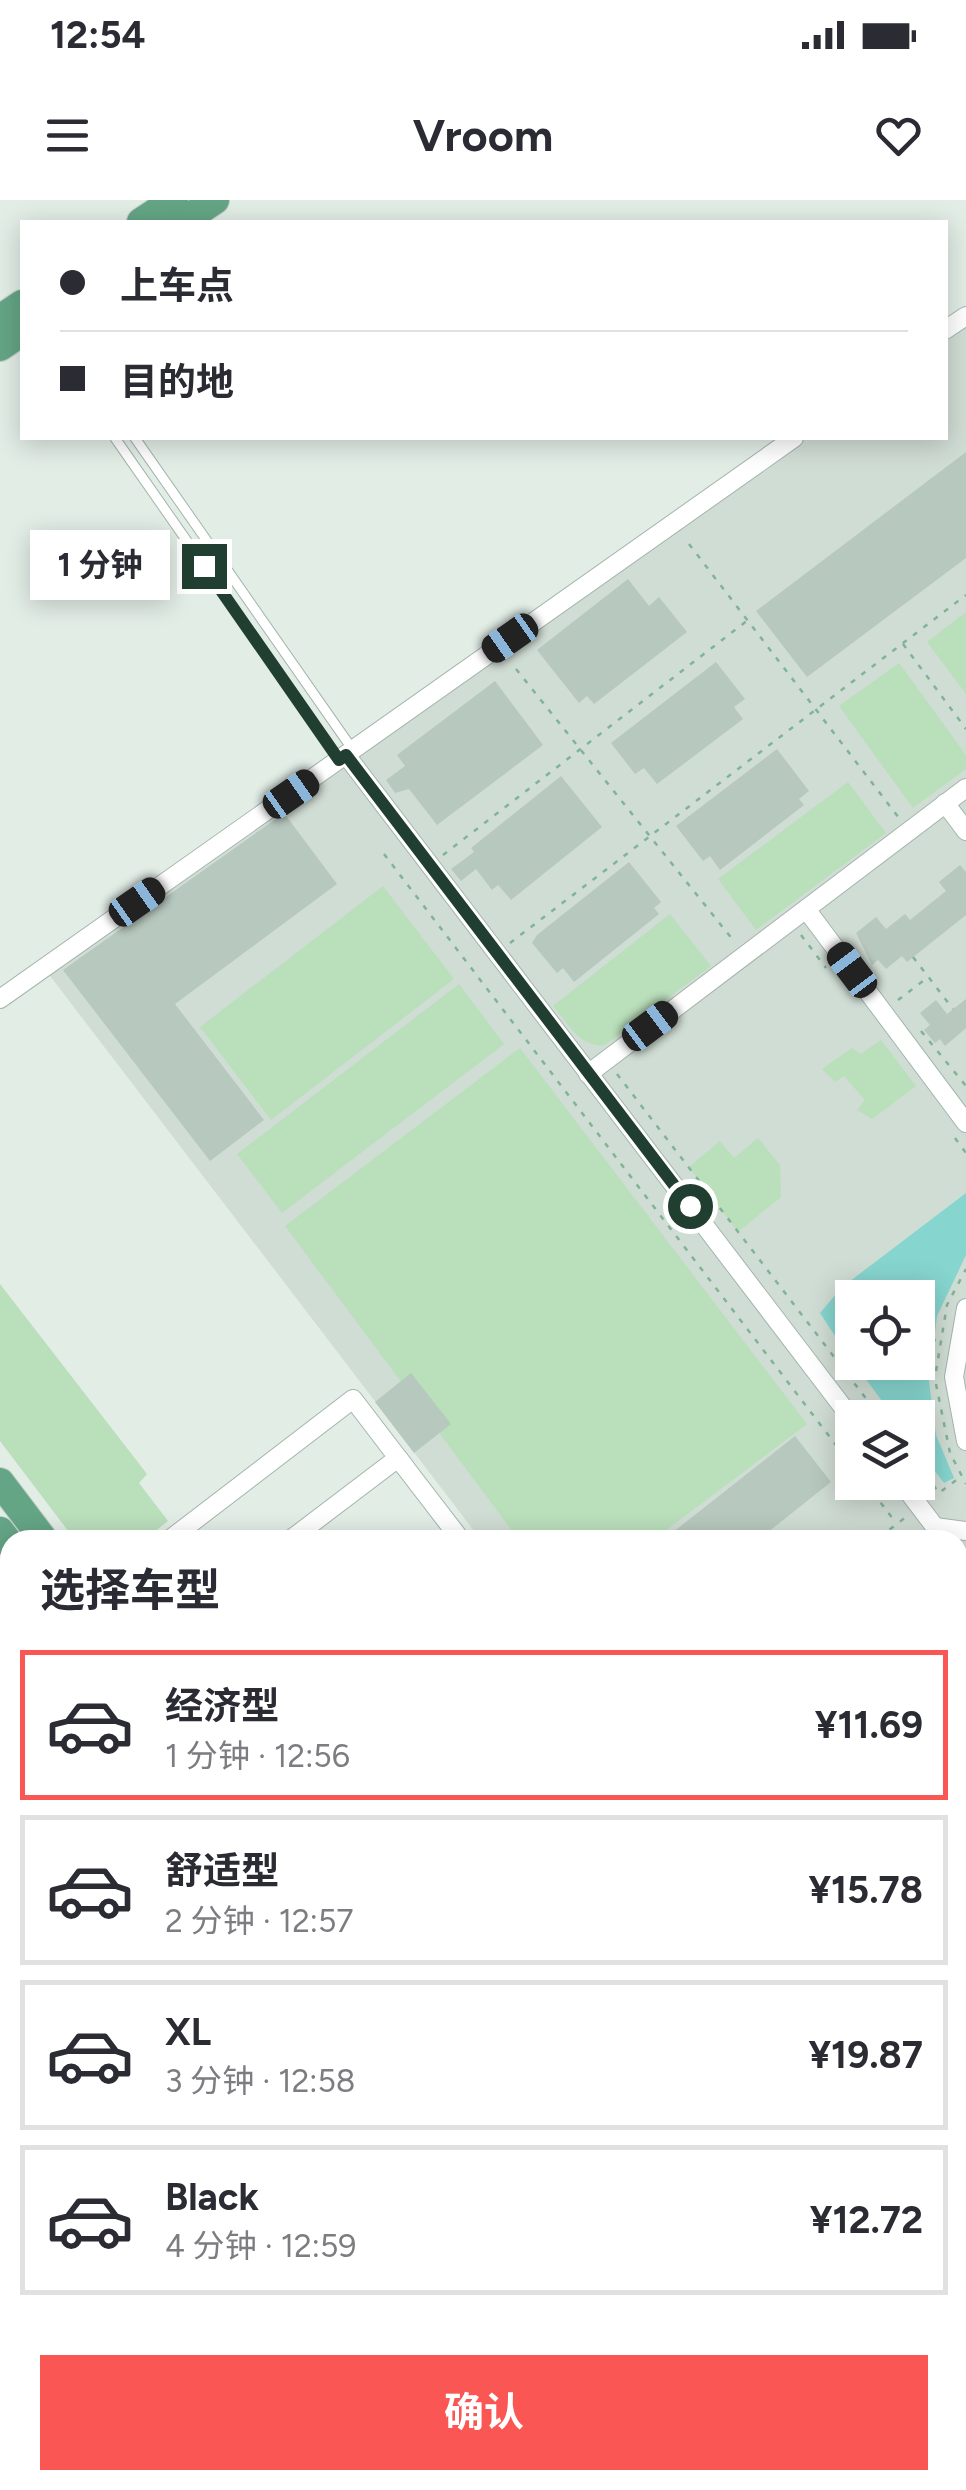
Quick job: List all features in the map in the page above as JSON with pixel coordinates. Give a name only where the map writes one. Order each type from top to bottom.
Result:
[{"type":"main road","points":[[144,220],[174,200]]},
{"type":"main road","points":[[185,220],[215,200]]},
{"type":"main road","points":[[0,1482],[36,1530]]},
{"type":"street","points":[[0,999],[791,440]]},
{"type":"street","points":[[346,755],[837,1400]]},
{"type":"street","points":[[588,1074],[966,788]]},
{"type":"street","points":[[945,803],[966,831]]},
{"type":"street","points":[[806,909],[966,1123]]},
{"type":"street","points":[[966,1308],[954,1377],[966,1440]]},
{"type":"street","points":[[182,1530],[353,1398],[405,1467]]},
{"type":"street","points":[[303,1530],[398,1458],[453,1530]]},
{"type":"street","points":[[913,1500],[932,1530]]},
{"type":"lane","points":[[115,440],[346,755]]},
{"type":"lane","points":[[136,440],[346,755]]},
{"type":"path","points":[[689,544],[909,831]]},
{"type":"path","points":[[496,953],[966,595]]},
{"type":"path","points":[[430,865],[748,620]]},
{"type":"path","points":[[902,643],[966,729]]},
{"type":"path","points":[[516,669],[738,946]]},
{"type":"path","points":[[384,854],[835,1444]]},
{"type":"path","points":[[913,957],[953,1009]]},
{"type":"path","points":[[896,1001],[929,977]]},
{"type":"path","points":[[615,1071],[835,1357]]},
{"type":"path","points":[[935,1341],[939,1340]]},
{"type":"path","points":[[853,1380],[868,1400]]},
{"type":"path","points":[[935,1487],[939,1492],[960,1477],[966,1484]]},
{"type":"path","points":[[880,1500],[898,1524]]},
{"type":"shaded area","points":[[966,321],[966,1530],[473,1530],[44,968],[796,440],[948,440],[948,333]]},
{"type":"green space","points":[[966,612],[966,694],[927,642]]},
{"type":"green space","points":[[899,663],[966,755],[966,769],[913,808],[839,706]]},
{"type":"green space","points":[[848,782],[886,833],[756,930],[718,879]]},
{"type":"green space","points":[[383,886],[454,979],[271,1120],[200,1027]]},
{"type":"green space","points":[[670,914],[711,966],[605,1045],[582,1039],[553,1006]]},
{"type":"green space","points":[[459,984],[504,1044],[282,1213],[237,1154]]},
{"type":"green space","points":[[881,1040],[916,1086],[872,1119],[857,1110],[865,1100],[844,1076],[835,1082],[822,1069],[852,1048],[861,1054]]},
{"type":"green space","points":[[520,1048],[807,1424],[666,1530],[512,1530],[285,1226]]},
{"type":"green space","points":[[758,1138],[780,1165],[781,1197],[738,1232],[689,1167],[720,1141],[734,1158]]},
{"type":"green space","points":[[0,1284],[147,1474],[139,1483],[168,1521],[157,1530],[67,1530],[0,1441]]},
{"type":"water","points":[[966,1193],[966,1255],[937,1316],[935,1332],[935,1280],[852,1280]]},
{"type":"water","points":[[835,1295],[835,1336],[820,1313]]},
{"type":"water","points":[[866,1380],[929,1380],[931,1400],[881,1400]]},
{"type":"water","points":[[935,1427],[954,1478],[944,1483],[935,1471]]},
{"type":"building","points":[[966,452],[966,558],[807,677],[756,611]]},
{"type":"building","points":[[628,579],[649,606],[659,597],[687,632],[594,704],[587,696],[579,703],[537,650]]},
{"type":"building","points":[[716,662],[745,699],[734,707],[743,719],[657,784],[644,768],[635,774],[611,743]]},
{"type":"building","points":[[495,681],[543,745],[437,825],[409,789],[395,793],[386,780],[405,766],[397,755]]},
{"type":"building","points":[[777,749],[809,791],[799,799],[804,805],[720,870],[710,856],[703,861],[676,826]]},
{"type":"building","points":[[561,776],[602,827],[511,900],[498,885],[492,890],[476,869],[461,881],[451,869],[474,852],[471,848]]},
{"type":"building","points":[[284,813],[337,884],[175,1004],[264,1120],[210,1161],[63,970]]},
{"type":"building","points":[[629,862],[661,902],[654,908],[659,914],[574,982],[563,968],[557,973],[532,943],[537,935]]},
{"type":"building","points":[[960,865],[966,872],[966,915],[907,962],[902,956],[886,969],[878,960],[872,965],[856,933],[876,917],[886,929],[905,914],[910,920],[946,891],[939,882]]},
{"type":"building","points":[[966,999],[966,1028],[945,1046],[940,1039],[935,1043],[924,1030],[930,1025],[920,1013],[936,1000],[947,1014]]},
{"type":"building","points":[[411,1373],[451,1424],[414,1453],[375,1402]]},
{"type":"building","points":[[795,1436],[831,1482],[771,1530],[676,1530]]},
{"type":"route","points":[[204,566],[339,760],[346,755],[690,1206]]}]
